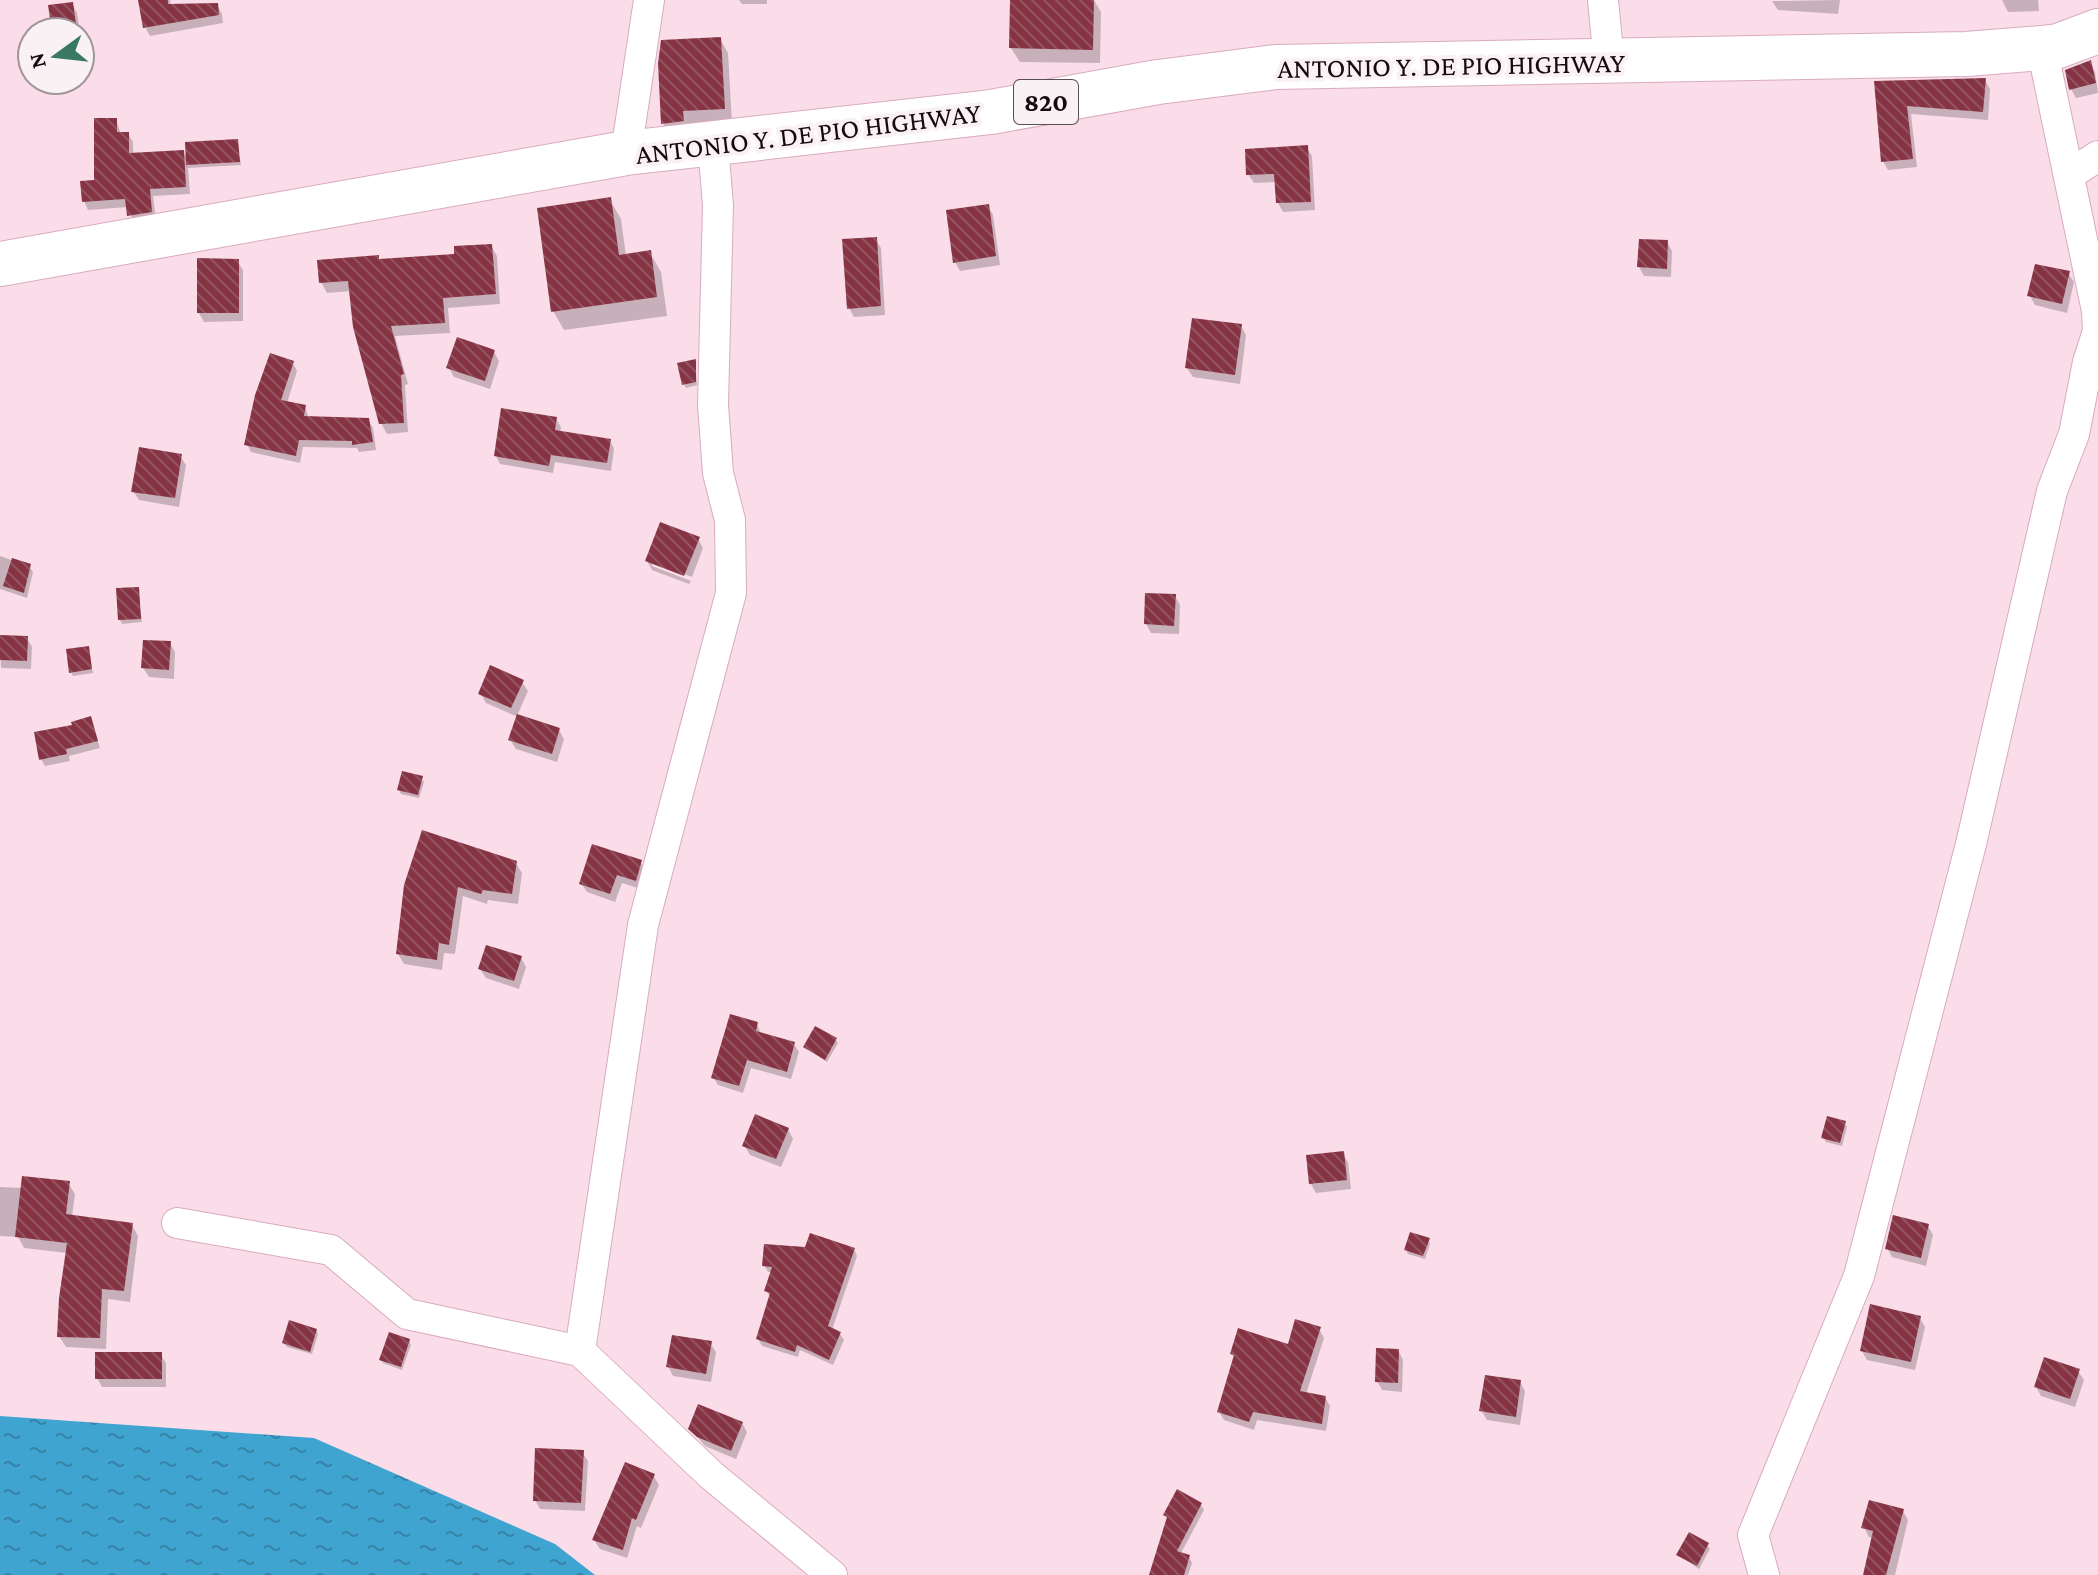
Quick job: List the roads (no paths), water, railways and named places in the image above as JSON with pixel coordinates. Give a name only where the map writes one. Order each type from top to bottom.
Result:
[{"type":"highway","name":"ANTONIO Y. DE PIO HIGHWAY","points":[[0,264],[626,153],[991,112],[1158,82],[1276,67],[1966,54],[2058,46],[2098,31]]},
{"type":"street","points":[[626,153],[649,0]]},
{"type":"street","points":[[1603,0],[1609,62]]},
{"type":"street","points":[[1764,1575],[1753,1535],[1859,1276],[1971,844],[2052,491],[2074,434],[2088,362],[2098,331],[2097,311],[2042,48]]},
{"type":"street","points":[[580,1351],[643,925],[731,593],[730,520],[718,473],[713,405],[718,205],[713,145]]},
{"type":"street","points":[[2069,175],[2098,156]]},
{"type":"street","points":[[177,1223],[331,1250],[407,1314],[580,1351],[711,1475],[832,1575]]},
{"type":"water","points":[[0,1416],[314,1438],[555,1544],[595,1575],[0,1575]]}]
